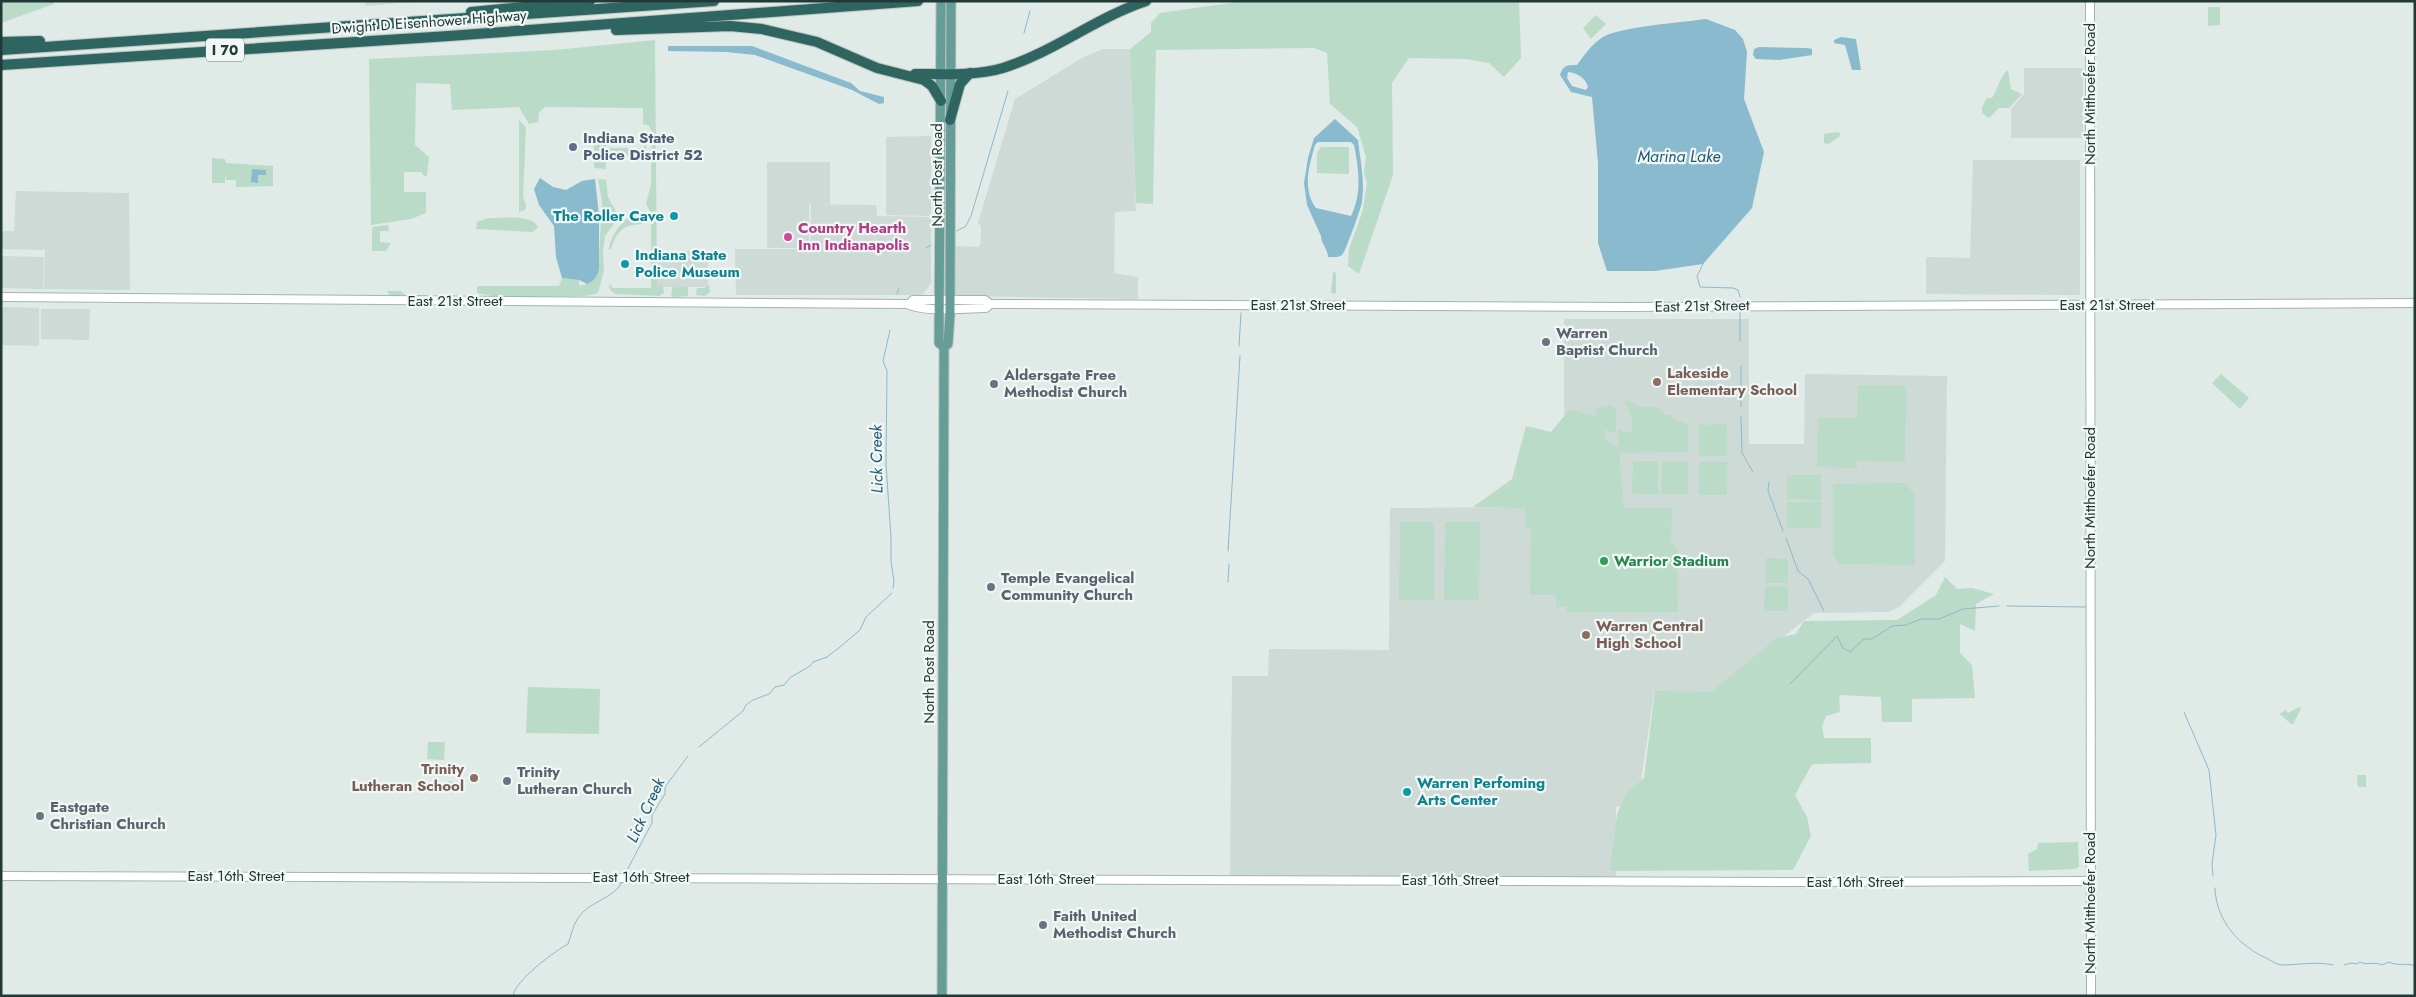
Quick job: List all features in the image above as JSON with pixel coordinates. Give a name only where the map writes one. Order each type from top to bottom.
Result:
[{"type":"highway","points":[[352,26],[486,10],[590,1]]},
{"type":"highway","name":"Dwight D Eisenhower Highway","points":[[1,50],[714,1]]},
{"type":"highway","name":"Dwight D Eisenhower Highway","points":[[1,65],[449,36],[918,1]]},
{"type":"highway","points":[[902,75],[970,73],[997,70],[1022,61],[1106,16],[1146,1]]},
{"type":"highway","points":[[449,36],[745,27],[762,29],[811,40],[869,65],[928,82],[941,101]]},
{"type":"highway","points":[[1,42],[115,43]]},
{"type":"highway","points":[[950,120],[960,84],[970,73]]},
{"type":"main road","name":"North Post Road","points":[[941,1],[950,120],[950,304],[948,344],[944,348],[942,996]]},
{"type":"main road","name":"North Post Road","points":[[944,348],[939,344],[938,254],[941,101],[946,73],[951,1]]},
{"type":"main road","name":"North Mitthoefer Road","points":[[2090,1],[2092,305],[2091,996]]},
{"type":"main road","points":[[938,254],[950,252]]},
{"type":"main road","name":"East 21st Street","points":[[1,297],[909,304],[913,300],[950,304],[985,300],[990,304],[1598,307],[2415,303]]},
{"type":"main road","name":"East 16th Street","points":[[1,876],[1797,882],[2090,881]]},
{"type":"shaded area","points":[[365,1],[423,1],[365,6]]},
{"type":"shaded area","points":[[1103,49],[1130,49],[1136,211],[1115,212],[1114,273],[1138,277],[1138,299],[953,296],[953,256],[955,246],[978,247],[981,243],[981,226],[978,223],[1015,99],[1082,58]]},
{"type":"shaded area","points":[[2024,68],[2083,68],[2083,138],[2011,138],[2011,109],[2024,94]]},
{"type":"shaded area","points":[[931,136],[931,216],[886,215],[886,137]]},
{"type":"shaded area","points":[[1973,160],[2080,160],[2080,295],[1926,294],[1926,257],[1970,258]]},
{"type":"shaded area","points":[[767,162],[830,162],[830,204],[809,204],[809,248],[767,248]]},
{"type":"shaded area","points":[[16,191],[129,193],[130,290],[44,289],[45,250],[1,249],[1,231],[14,231]]},
{"type":"shaded area","points":[[811,204],[876,205],[877,216],[931,217],[931,283],[922,295],[736,295],[735,249],[810,249]]},
{"type":"shaded area","points":[[657,251],[708,251],[708,284],[704,287],[657,287]]},
{"type":"shaded area","points":[[1,256],[44,257],[43,289],[1,288]]},
{"type":"shaded area","points":[[1,307],[39,308],[39,346],[1,345]]},
{"type":"shaded area","points":[[41,309],[90,309],[89,340],[41,339]]},
{"type":"shaded area","name":"Warren Central High School","points":[[1564,319],[1749,319],[1749,444],[1804,444],[1805,374],[1947,376],[1945,561],[1899,607],[1888,612],[1814,613],[1710,694],[1654,693],[1637,807],[1616,806],[1616,878],[1230,877],[1232,676],[1268,676],[1269,649],[1389,650],[1390,508],[1564,507]]},
{"type":"green space","points":[[1,1],[54,1],[54,4],[1,23]]},
{"type":"green space","points":[[1245,1],[1519,1],[1521,58],[1504,77],[1489,63],[1466,59],[1409,58],[1392,83],[1393,175],[1359,274],[1348,266],[1349,249],[1363,210],[1367,182],[1364,173],[1366,157],[1357,127],[1330,104],[1327,53],[1314,48],[1156,50],[1153,204],[1136,203],[1130,49],[1151,32],[1151,23],[1160,13]]},
{"type":"green space","points":[[2208,7],[2220,7],[2220,25],[2208,26]]},
{"type":"green space","points":[[1596,15],[1606,24],[1591,39],[1583,28]]},
{"type":"green space","points":[[655,40],[657,287],[663,287],[664,293],[659,296],[616,294],[611,291],[609,286],[611,284],[612,288],[651,288],[651,213],[646,204],[651,184],[652,132],[649,126],[643,124],[643,108],[545,107],[539,112],[538,122],[529,124],[519,107],[452,110],[450,84],[416,83],[415,145],[429,157],[427,176],[424,176],[421,172],[404,172],[404,192],[426,192],[426,213],[411,219],[371,225],[369,59],[555,50]]},
{"type":"green space","points":[[2008,70],[2011,89],[2022,94],[2009,108],[1999,108],[1989,118],[1982,113],[1982,107],[1987,98],[1992,98]]},
{"type":"green space","points":[[519,120],[526,127],[523,197],[526,205],[525,210],[519,212]]},
{"type":"green space","points":[[1839,132],[1840,136],[1829,144],[1824,143],[1824,134]]},
{"type":"green space","points":[[594,140],[606,141],[606,148],[644,148],[644,144],[646,146],[646,158],[644,159],[643,156],[606,155],[606,169],[594,168]]},
{"type":"green space","points":[[1321,147],[1349,147],[1349,174],[1317,173],[1317,153]]},
{"type":"green space","points":[[212,158],[225,159],[226,163],[273,166],[273,186],[236,187],[236,180],[226,180],[225,172],[225,183],[212,183]]},
{"type":"green space","points":[[598,179],[606,180],[608,197],[619,217],[605,236],[603,251],[604,270],[598,293],[585,296],[499,297],[477,293],[477,286],[559,286],[562,278],[579,280],[579,285],[582,285],[594,279],[598,275],[602,202]]},
{"type":"green space","points":[[639,213],[643,215],[645,222],[624,228],[616,237],[611,249],[609,249],[615,232],[623,222]]},
{"type":"green space","points":[[488,218],[522,218],[529,220],[538,227],[533,232],[476,229],[477,222]]},
{"type":"green space","points":[[388,225],[389,231],[380,231],[380,242],[391,243],[386,251],[372,251],[372,227]]},
{"type":"green space","points":[[1333,272],[1336,273],[1336,293],[1333,294],[1331,292]]},
{"type":"green space","points":[[709,284],[710,292],[705,296],[696,295],[697,288],[704,288]]},
{"type":"green space","points":[[673,287],[688,287],[688,296],[673,297],[671,294]]},
{"type":"green space","points":[[387,291],[401,291],[405,295],[458,296],[390,296]]},
{"type":"green space","points":[[2221,374],[2249,398],[2240,409],[2212,383]]},
{"type":"green space","points":[[1858,385],[1906,386],[1905,462],[1857,461],[1857,468],[1817,467],[1818,418],[1857,418]]},
{"type":"green space","points":[[1627,400],[1640,407],[1656,407],[1666,415],[1671,415],[1671,418],[1688,424],[1688,452],[1619,453],[1624,508],[1672,508],[1671,541],[1677,548],[1678,612],[1567,612],[1566,607],[1556,607],[1556,595],[1530,595],[1531,528],[1525,527],[1525,508],[1473,507],[1512,479],[1526,426],[1551,432],[1570,409],[1597,417],[1596,409],[1612,405],[1616,410],[1616,433],[1604,430],[1606,441],[1619,447],[1618,429],[1626,433],[1631,431],[1633,422],[1625,402]]},
{"type":"green space","points":[[1727,424],[1727,456],[1699,456],[1699,425]]},
{"type":"green space","points":[[1633,461],[1658,461],[1658,494],[1632,494]]},
{"type":"green space","points":[[1662,461],[1688,462],[1688,494],[1661,494]]},
{"type":"green space","points":[[1699,462],[1727,462],[1727,495],[1699,495]]},
{"type":"green space","points":[[1787,475],[1821,475],[1821,500],[1787,499]]},
{"type":"green space","points":[[1904,483],[1915,494],[1915,565],[1840,564],[1833,555],[1833,484]]},
{"type":"green space","points":[[1787,502],[1821,502],[1821,528],[1787,528]]},
{"type":"green space","points":[[1400,522],[1434,522],[1434,600],[1399,600]]},
{"type":"green space","points":[[1445,522],[1480,522],[1479,600],[1444,600]]},
{"type":"green space","points":[[1766,558],[1788,559],[1788,583],[1765,583]]},
{"type":"green space","points":[[1945,577],[1957,589],[1972,588],[1994,594],[1976,604],[1975,631],[1960,624],[1960,653],[1972,665],[1975,698],[1912,699],[1912,722],[1882,722],[1881,697],[1839,695],[1840,712],[1826,716],[1822,726],[1824,738],[1871,738],[1871,763],[1813,764],[1811,766],[1795,795],[1807,817],[1811,836],[1793,870],[1610,871],[1617,815],[1626,793],[1644,778],[1655,691],[1711,692],[1777,638],[1796,634],[1804,621],[1897,620],[1936,595]]},
{"type":"green space","points":[[1765,586],[1788,587],[1788,611],[1764,611]]},
{"type":"green space","points":[[528,687],[600,689],[599,734],[526,733]]},
{"type":"green space","points":[[2299,707],[2301,709],[2293,724],[2280,714],[2285,710],[2288,713]]},
{"type":"green space","points":[[428,742],[445,742],[444,760],[427,759]]},
{"type":"green space","points":[[2357,775],[2366,775],[2366,787],[2358,787]]},
{"type":"green space","points":[[449,781],[462,783],[463,789],[458,792],[447,792],[445,786]]},
{"type":"green space","points":[[2078,842],[2079,867],[2074,869],[2029,871],[2028,854],[2037,849],[2038,843]]},
{"type":"water","name":"Marina Lake","points":[[1706,19],[1735,30],[1743,39],[1747,52],[1744,99],[1764,152],[1752,208],[1703,264],[1655,271],[1607,271],[1598,243],[1598,163],[1592,97],[1571,92],[1560,75],[1561,72],[1564,67],[1577,65],[1595,43],[1611,33]],"holes":[[[1568,72],[1581,76],[1588,87],[1586,90],[1572,86],[1567,78]]]},
{"type":"water","points":[[1841,37],[1856,39],[1861,70],[1852,70],[1845,45],[1834,43],[1834,40]]},
{"type":"water","points":[[668,46],[752,46],[851,83],[860,91],[884,97],[884,103],[879,104],[852,90],[755,55],[726,52],[668,51]]},
{"type":"water","points":[[1759,47],[1807,48],[1812,49],[1812,55],[1779,60],[1756,59],[1753,55],[1754,49]]},
{"type":"water","points":[[1335,119],[1358,140],[1363,178],[1362,201],[1342,255],[1337,257],[1328,257],[1307,205],[1304,183],[1308,158],[1314,138]],"holes":[[[1318,142],[1351,142],[1354,145],[1358,172],[1357,199],[1351,216],[1316,208],[1309,193],[1308,185],[1309,169],[1315,145]]]},
{"type":"water","points":[[252,169],[266,170],[266,175],[258,175],[258,183],[251,182]]},
{"type":"water","points":[[540,178],[553,187],[566,190],[582,181],[595,179],[599,215],[599,269],[595,278],[587,284],[579,280],[562,278],[556,257],[554,226],[539,205],[534,189]]},
{"type":"waterway","name":"Lick Creek","points":[[1024,33],[1030,11]]},
{"type":"waterway","name":"Lick Creek","points":[[957,231],[966,226],[971,216],[1008,91]]},
{"type":"waterway","name":"Lick Creek","points":[[926,248],[931,245]]},
{"type":"waterway","points":[[1703,264],[1697,276],[1700,287],[1733,288],[1738,290],[1740,297]]},
{"type":"waterway","name":"Lick Creek","points":[[897,294],[899,288]]},
{"type":"waterway","points":[[1740,311],[1740,341]]},
{"type":"waterway","points":[[1239,346],[1241,313]]},
{"type":"waterway","name":"Lick Creek","points":[[890,330],[883,361],[887,371],[886,464],[893,588]]},
{"type":"waterway","points":[[1228,551],[1240,356]]},
{"type":"waterway","points":[[1741,366],[1741,406]]},
{"type":"waterway","points":[[1741,417],[1742,453],[1753,472]]},
{"type":"waterway","points":[[1769,482],[1768,491],[1783,531]]},
{"type":"waterway","points":[[1786,538],[1798,571],[1808,579],[1824,611]]},
{"type":"waterway","points":[[1228,582],[1229,564]]},
{"type":"waterway","name":"Lick Creek","points":[[699,747],[743,711],[746,705],[753,700],[769,694],[775,687],[784,685],[791,677],[810,666],[813,662],[827,657],[840,647],[860,630],[866,617],[892,593]]},
{"type":"waterway","points":[[1790,684],[1837,636],[1843,648],[1850,652],[1864,639],[1872,639],[1892,626],[1906,625],[1921,619],[1939,619],[1963,609],[1999,606]]},
{"type":"waterway","points":[[2007,606],[2086,607]]},
{"type":"waterway","points":[[2184,712],[2209,770],[2216,835],[2212,864],[2213,876]]},
{"type":"waterway","name":"Lick Creek","points":[[625,874],[652,823],[652,815],[665,794],[665,787],[688,756]]},
{"type":"waterway","name":"Lick Creek","points":[[513,996],[515,990],[527,975],[568,944],[575,924],[583,912],[614,892],[623,881]]},
{"type":"waterway","points":[[2215,888],[2216,900],[2225,922],[2239,940],[2257,954],[2280,965],[2314,963],[2333,965]]},
{"type":"waterway","points":[[2344,965],[2360,962],[2382,965],[2389,962],[2415,966]]},
{"type":"place","name":"Indiana State Police District 52","points":[[573,147]]},
{"type":"place","name":"The Roller Cave","points":[[674,216]]},
{"type":"place","name":"Country Hearth Inn Indianapolis","points":[[788,237]]},
{"type":"place","name":"Indiana State Police Museum","points":[[625,264]]},
{"type":"place","name":"Warren Baptist Church","points":[[1546,342]]},
{"type":"place","name":"Lakeside Elementary School","points":[[1657,382]]},
{"type":"place","name":"Aldersgate Free Methodist Church","points":[[994,384]]},
{"type":"place","name":"Warrior Stadium","points":[[1604,561]]},
{"type":"place","name":"Temple Evangelical Community Church","points":[[991,587]]},
{"type":"place","name":"Warren Central High School","points":[[1586,635]]},
{"type":"place","name":"Trinity Lutheran School","points":[[474,778]]},
{"type":"place","name":"Trinity Lutheran Church","points":[[507,781]]},
{"type":"place","name":"Warren Perfoming Arts Center","points":[[1407,792]]},
{"type":"place","name":"Eastgate Christian Church","points":[[40,816]]},
{"type":"place","name":"Faith United Methodist Church","points":[[1043,925]]}]
